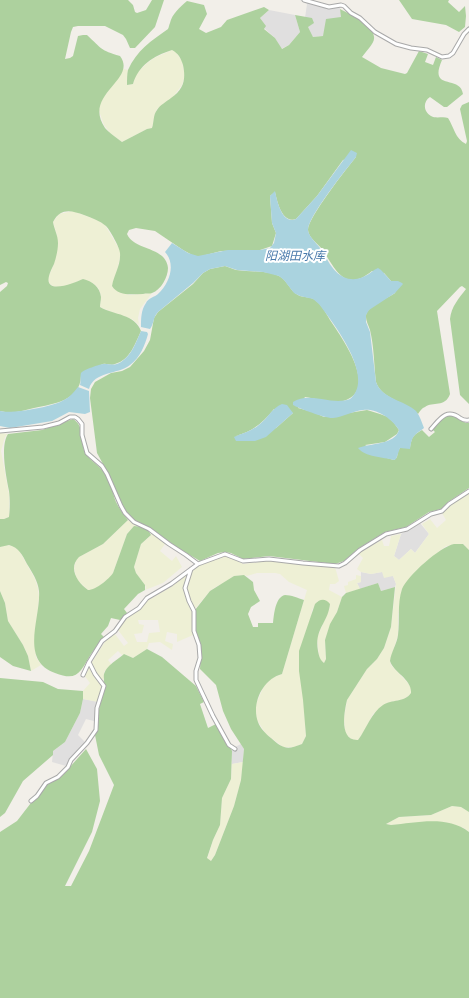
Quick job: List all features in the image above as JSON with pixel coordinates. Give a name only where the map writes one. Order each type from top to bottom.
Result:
[{"type":"street","points":[[304,0],[329,7],[344,6],[375,32],[396,44],[410,48],[427,50],[442,57],[447,57],[453,53],[468,32]]},
{"type":"street","points":[[431,429],[443,416],[448,413],[453,413],[464,420],[469,420]]},
{"type":"street","points":[[0,431],[43,427],[59,423],[70,417],[78,419],[82,424],[82,435],[87,453],[102,466],[108,475],[121,506],[126,513],[134,522],[152,531],[198,564]]},
{"type":"street","points":[[83,675],[102,641],[115,631],[125,617],[139,608],[147,598],[174,582],[198,564],[225,554],[243,561],[269,559],[339,566],[345,563],[360,550],[386,534],[407,529],[431,514],[442,511],[449,504],[469,491]]},
{"type":"street","points":[[192,568],[185,588],[194,611],[194,631],[199,645],[200,658],[196,671],[196,680],[229,745],[235,749]]},
{"type":"street","points":[[31,801],[37,796],[46,783],[58,777],[68,767],[71,760],[88,743],[96,730],[97,708],[104,686],[95,674],[89,662]]},
{"type":"shaded area","points":[[300,0],[311,0],[311,2],[333,6],[339,5],[342,17],[323,36],[313,37],[308,30],[305,18],[307,4]]},
{"type":"shaded area","points":[[269,10],[295,15],[300,32],[289,45],[281,49],[275,38],[264,28],[260,18]]},
{"type":"shaded area","points":[[420,523],[429,534],[415,553],[411,549],[399,560],[394,556],[401,534]]},
{"type":"shaded area","points":[[361,572],[371,574],[382,572],[393,576],[396,584],[395,587],[381,591],[378,583],[360,589],[357,583],[361,582]]},
{"type":"shaded area","points":[[83,699],[100,702],[98,722],[86,719],[78,735],[86,743],[66,766],[52,762],[53,751],[65,742],[80,713]]},
{"type":"shaded area","points":[[241,744],[244,749],[243,762],[232,764],[231,749]]},
{"type":"green space","points":[[0,0],[128,0],[133,5],[135,12],[137,13],[146,10],[152,0],[164,0],[155,27],[135,48],[130,48],[123,35],[105,26],[78,26],[73,27],[71,32],[65,59],[73,56],[78,36],[83,35],[87,35],[105,50],[120,56],[124,65],[122,73],[104,97],[100,106],[100,116],[105,128],[122,142],[147,129],[152,128],[158,108],[179,91],[183,83],[183,65],[179,56],[172,50],[153,58],[143,66],[133,84],[127,85],[127,75],[131,63],[135,57],[150,42],[168,29],[174,14],[187,1],[204,5],[207,14],[199,29],[206,33],[221,27],[227,20],[264,7],[269,10],[260,18],[266,26],[264,29],[275,38],[282,49],[289,45],[300,32],[295,15],[312,18],[314,23],[308,27],[313,37],[323,36],[326,19],[341,17],[340,9],[361,21],[371,30],[374,41],[362,57],[381,68],[405,74],[419,51],[428,54],[425,62],[433,65],[436,57],[442,60],[439,76],[442,80],[461,88],[463,94],[447,107],[444,107],[430,97],[426,101],[425,109],[428,114],[433,117],[448,118],[459,139],[466,144],[467,141],[460,109],[462,105],[469,102],[469,404],[460,395],[450,319],[458,299],[466,289],[462,286],[437,311],[450,394],[448,398],[442,403],[424,407],[418,414],[407,406],[383,393],[376,382],[372,342],[366,314],[369,309],[395,293],[398,281],[391,281],[384,273],[372,271],[354,280],[341,276],[331,264],[322,249],[308,233],[309,224],[320,205],[356,157],[343,160],[317,196],[296,219],[291,220],[284,215],[279,206],[275,192],[270,196],[272,223],[276,233],[272,246],[260,250],[221,251],[202,256],[194,256],[155,231],[136,228],[129,230],[127,234],[131,239],[136,243],[156,252],[166,261],[168,272],[165,279],[158,289],[151,293],[126,294],[115,290],[112,286],[120,253],[110,231],[106,226],[84,215],[67,211],[60,214],[53,222],[58,246],[55,262],[49,276],[49,282],[51,285],[56,287],[68,285],[83,279],[89,281],[99,290],[101,297],[100,307],[129,318],[138,325],[141,331],[134,346],[125,359],[114,365],[103,364],[81,376],[76,391],[64,400],[21,411],[0,411],[0,292],[7,286],[8,283],[6,282],[0,285]]},
{"type":"green space","points":[[399,0],[449,0],[448,2],[459,12],[465,6],[465,27],[459,32],[446,25],[412,19]]},
{"type":"green space","points":[[172,50],[176,52],[182,61],[185,76],[182,85],[173,97],[157,109],[152,128],[147,129],[122,142],[110,133],[104,125],[99,111],[100,102],[121,74],[123,69],[128,70],[127,85],[133,84],[136,74],[146,64],[154,58]]},
{"type":"green space","points":[[73,211],[97,220],[105,225],[121,252],[117,272],[112,286],[129,295],[152,293],[140,309],[138,318],[139,325],[132,319],[100,307],[101,295],[98,288],[94,284],[83,279],[67,286],[58,287],[49,283],[48,278],[54,264],[57,236],[53,222],[59,214]]},
{"type":"green space","points":[[225,266],[236,270],[274,274],[282,278],[295,293],[300,296],[313,299],[324,309],[353,359],[359,382],[357,391],[350,398],[340,402],[305,397],[298,408],[324,417],[367,410],[388,417],[399,430],[397,434],[385,442],[365,445],[387,458],[394,460],[397,457],[400,448],[410,448],[414,435],[422,430],[429,437],[435,432],[432,429],[444,416],[451,415],[466,423],[469,423],[469,488],[448,502],[441,509],[429,512],[406,527],[385,532],[359,548],[344,561],[335,564],[269,556],[243,559],[231,553],[225,552],[218,553],[200,561],[178,548],[153,530],[133,519],[122,506],[109,475],[97,453],[90,398],[91,389],[95,382],[111,373],[122,371],[130,367],[144,351],[150,340],[154,318],[158,312],[193,284],[203,273],[210,269]],"holes":[[[274,409],[293,413],[276,428],[236,436],[248,432],[257,426]]]},
{"type":"green space","points":[[73,419],[77,422],[81,429],[83,446],[86,454],[103,470],[107,476],[111,483],[116,502],[128,520],[103,544],[79,557],[74,566],[77,579],[88,590],[98,586],[113,573],[127,534],[134,526],[144,528],[151,535],[141,544],[134,567],[136,573],[145,585],[145,590],[138,594],[124,609],[127,613],[120,620],[111,618],[108,626],[101,634],[104,637],[78,674],[74,676],[63,676],[44,667],[38,658],[34,637],[39,602],[38,587],[20,552],[9,545],[0,547],[0,519],[9,517],[10,504],[4,453],[4,446],[8,434],[42,430]]},
{"type":"green space","points":[[0,433],[8,434],[5,437],[1,451],[9,494],[9,517],[4,519],[0,519]]},
{"type":"green space","points":[[469,494],[469,550],[463,544],[446,546],[418,569],[402,589],[398,616],[398,635],[390,661],[391,665],[412,689],[411,694],[404,699],[387,703],[373,714],[358,740],[354,740],[346,735],[345,731],[344,718],[347,700],[367,669],[377,659],[384,648],[391,627],[396,584],[393,576],[384,578],[382,572],[371,574],[361,572],[357,569],[363,558],[358,553],[382,540],[384,546],[389,546],[391,536],[401,534],[394,556],[399,560],[411,549],[415,553],[429,534],[422,524],[430,519],[437,528],[446,520],[442,513],[455,502]]},
{"type":"green space","points":[[128,520],[137,526],[134,526],[127,534],[111,577],[97,588],[88,590],[78,581],[76,577],[74,568],[76,560],[103,544]]},
{"type":"green space","points":[[151,532],[165,544],[160,551],[172,561],[176,556],[182,567],[163,583],[145,590],[146,587],[136,573],[134,567],[141,544],[151,535]]},
{"type":"green space","points":[[454,544],[463,544],[469,550],[469,812],[461,807],[452,806],[431,815],[399,817],[386,824],[391,825],[431,821],[451,823],[469,832],[469,998],[0,998],[0,832],[17,821],[44,786],[61,777],[86,749],[97,769],[100,801],[92,832],[65,886],[71,886],[89,851],[114,785],[99,755],[95,735],[104,675],[105,671],[110,665],[124,654],[133,658],[147,649],[162,657],[196,686],[204,702],[200,704],[208,728],[216,724],[232,751],[231,779],[222,798],[220,825],[207,858],[211,861],[215,855],[234,806],[241,780],[244,749],[231,729],[223,711],[216,685],[200,669],[201,649],[195,628],[195,610],[210,591],[234,576],[244,575],[253,582],[254,590],[260,601],[251,607],[248,614],[253,627],[258,627],[258,623],[273,623],[277,603],[282,596],[285,595],[304,600],[282,674],[269,681],[264,686],[260,693],[256,707],[256,715],[262,729],[279,744],[289,748],[302,744],[306,736],[299,671],[299,651],[315,604],[322,600],[330,604],[329,611],[320,631],[317,643],[318,653],[324,663],[326,659],[325,640],[330,624],[337,612],[342,597],[346,593],[378,583],[381,591],[395,587],[391,627],[384,648],[377,659],[367,669],[347,700],[344,719],[345,731],[352,739],[358,740],[372,716],[379,708],[386,703],[401,700],[411,693],[409,684],[395,669],[390,661],[398,635],[402,589],[405,583],[425,562],[441,550]]},
{"type":"green space","points":[[6,545],[13,546],[19,550],[35,579],[38,588],[39,597],[35,643],[36,657],[41,665],[31,671],[28,656],[23,645],[8,621],[5,603],[0,591],[0,547]]},
{"type":"green space","points":[[220,557],[230,557],[243,564],[267,561],[335,567],[339,581],[335,584],[330,584],[329,590],[342,597],[325,640],[326,659],[324,663],[320,660],[317,638],[330,607],[318,601],[312,610],[303,693],[306,736],[302,744],[294,747],[283,747],[266,734],[257,720],[255,710],[264,686],[272,678],[282,674],[307,590],[289,582],[280,574],[257,573],[247,576],[234,576],[225,583],[217,586],[210,591],[193,611],[193,635],[177,642],[177,634],[167,632],[165,641],[173,644],[172,650],[160,642],[149,643],[147,649],[133,658],[124,654],[122,655],[118,651],[108,660],[112,665],[104,672],[104,679],[102,680],[103,686],[98,702],[83,699],[83,691],[90,683],[84,675],[106,640],[115,634],[124,646],[128,643],[118,630],[126,617],[147,601],[171,587],[198,566]],"holes":[[[138,620],[158,620],[160,632],[149,633],[147,642],[137,642],[134,634],[142,633],[144,625],[139,624]]]},
{"type":"green space","points":[[356,575],[361,576],[361,582],[357,583],[360,589],[346,593],[344,586],[348,585],[348,582],[356,579]]},
{"type":"green space","points":[[0,591],[5,603],[8,621],[23,645],[28,656],[31,671],[13,666],[0,657]]},
{"type":"green space","points":[[0,678],[43,682],[58,689],[83,691],[83,699],[80,713],[65,742],[53,751],[53,755],[23,781],[5,813],[0,817]]},
{"type":"green space","points":[[243,762],[241,780],[234,806],[215,855],[211,861],[207,859],[220,825],[222,798],[231,779],[232,764]]},
{"type":"green space","points":[[452,806],[461,807],[469,812],[469,832],[464,828],[444,822],[386,824],[399,817],[431,815]]},
{"type":"water","name":"阳湖田水库","points":[[351,150],[357,153],[356,157],[320,205],[309,224],[308,230],[310,236],[340,275],[346,278],[358,279],[378,268],[391,281],[398,281],[403,284],[395,293],[369,310],[366,315],[366,322],[370,332],[376,382],[379,388],[388,396],[416,411],[424,428],[417,433],[411,441],[410,449],[400,448],[396,459],[394,460],[370,455],[358,448],[382,443],[397,435],[399,430],[384,415],[374,411],[363,410],[330,418],[293,405],[293,402],[306,398],[335,401],[350,399],[357,389],[358,378],[350,350],[319,304],[313,299],[294,293],[279,276],[263,272],[237,270],[225,266],[210,269],[203,273],[158,312],[150,329],[141,327],[144,306],[148,300],[162,290],[168,279],[171,268],[165,252],[172,243],[188,253],[198,256],[228,250],[260,250],[270,248],[274,243],[276,233],[272,223],[270,196],[275,191],[281,211],[287,219],[296,219],[317,196]]},
{"type":"water","points":[[141,331],[147,332],[148,334],[142,351],[134,362],[125,368],[96,379],[89,389],[80,385],[82,372],[102,364],[117,364],[125,359],[133,348]]},
{"type":"water","points":[[78,387],[89,391],[90,412],[85,414],[69,412],[52,421],[10,428],[0,426],[0,411],[23,411],[59,403],[72,394]]},
{"type":"water","points":[[282,404],[287,405],[293,413],[266,437],[255,441],[236,441],[234,437],[248,432],[263,422],[275,408]]}]
